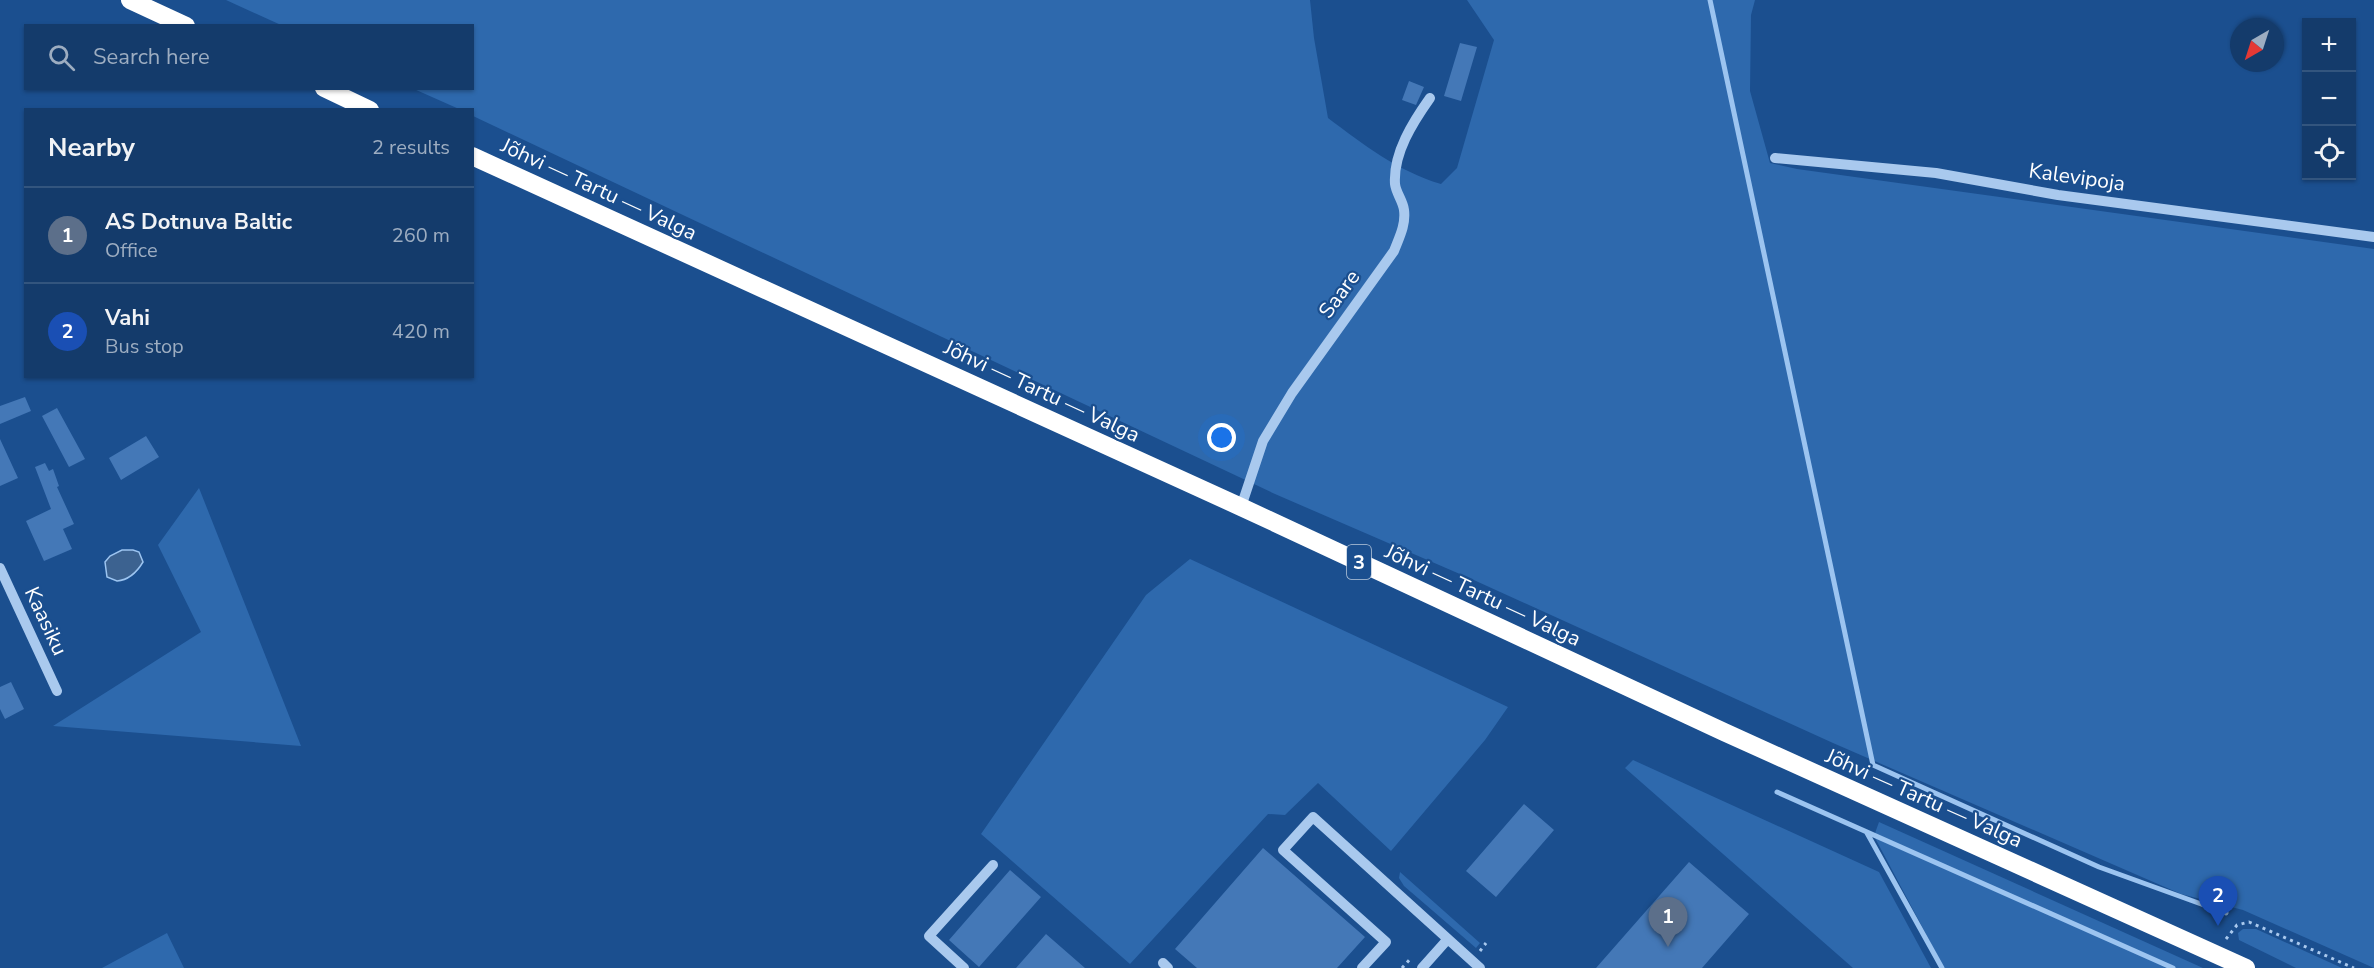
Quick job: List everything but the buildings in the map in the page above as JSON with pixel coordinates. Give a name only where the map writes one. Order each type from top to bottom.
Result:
[{"type":"highway","points":[[130,0],[182,24]]},
{"type":"highway","points":[[328,90],[366,108]]},
{"type":"highway","name":"Jõhvi — Tartu — Valga","points":[[474,157],[1241,507],[1724,732],[2246,968]]},
{"type":"street","name":"Saare","points":[[1241,507],[1263,441],[1292,393],[1394,251],[1403,229],[1404,210],[1395,185],[1396,163],[1413,123],[1430,98]]},
{"type":"street","name":"Kalevipoja","points":[[1775,158],[1936,173],[2058,195],[2374,237]]},
{"type":"street","name":"Kaasiku","points":[[0,568],[57,692]]},
{"type":"street","points":[[1362,968],[1386,942],[1283,850],[1313,817],[1480,968]]},
{"type":"street","points":[[964,968],[929,936],[993,865]]},
{"type":"street","points":[[1422,968],[1447,940]]},
{"type":"path","points":[[2217,954],[2229,933],[2237,925],[2250,922],[2354,968]]},
{"type":"shaded area","points":[[226,0],[1310,0],[1328,118],[1395,164],[1441,184],[1457,168],[1494,40],[1467,0],[1755,0],[1751,15],[1750,91],[1770,163],[1797,169],[2374,249],[2374,968],[2243,910],[2181,894],[1833,743],[1476,581],[1275,494],[474,116],[474,108],[457,108],[416,90],[474,90],[474,24],[279,24]]},
{"type":"shaded area","points":[[199,488],[301,746],[53,726],[201,632],[158,545]]},
{"type":"shaded area","points":[[122,550],[139,552],[143,562],[132,575],[117,581],[107,577],[105,562],[110,556]]},
{"type":"shaded area","points":[[1190,559],[1508,707],[1485,740],[1391,851],[1318,783],[1285,815],[1268,814],[1130,964],[981,834],[1146,595]]},
{"type":"shaded area","points":[[1633,760],[1879,872],[1931,968],[1853,968],[1625,768]]},
{"type":"shaded area","points":[[1879,822],[2203,968],[1944,968],[1874,836]]},
{"type":"shaded area","points":[[1400,872],[1480,943],[1476,948],[1404,886],[1399,878]]},
{"type":"shaded area","points":[[2243,929],[2256,929],[2342,968],[2296,968],[2239,940],[2238,933]]},
{"type":"shaded area","points":[[167,933],[184,968],[102,968]]},
{"type":"waterway","points":[[1710,0],[1873,765],[2099,867],[2226,913]]},
{"type":"waterway","points":[[1777,792],[2173,968]]},
{"type":"waterway","points":[[1867,833],[1942,968]]},
{"type":"place","name":"Vahi","points":[[2218,926]]},
{"type":"place","name":"AS Dotnuva Baltic","points":[[1668,947]]}]
